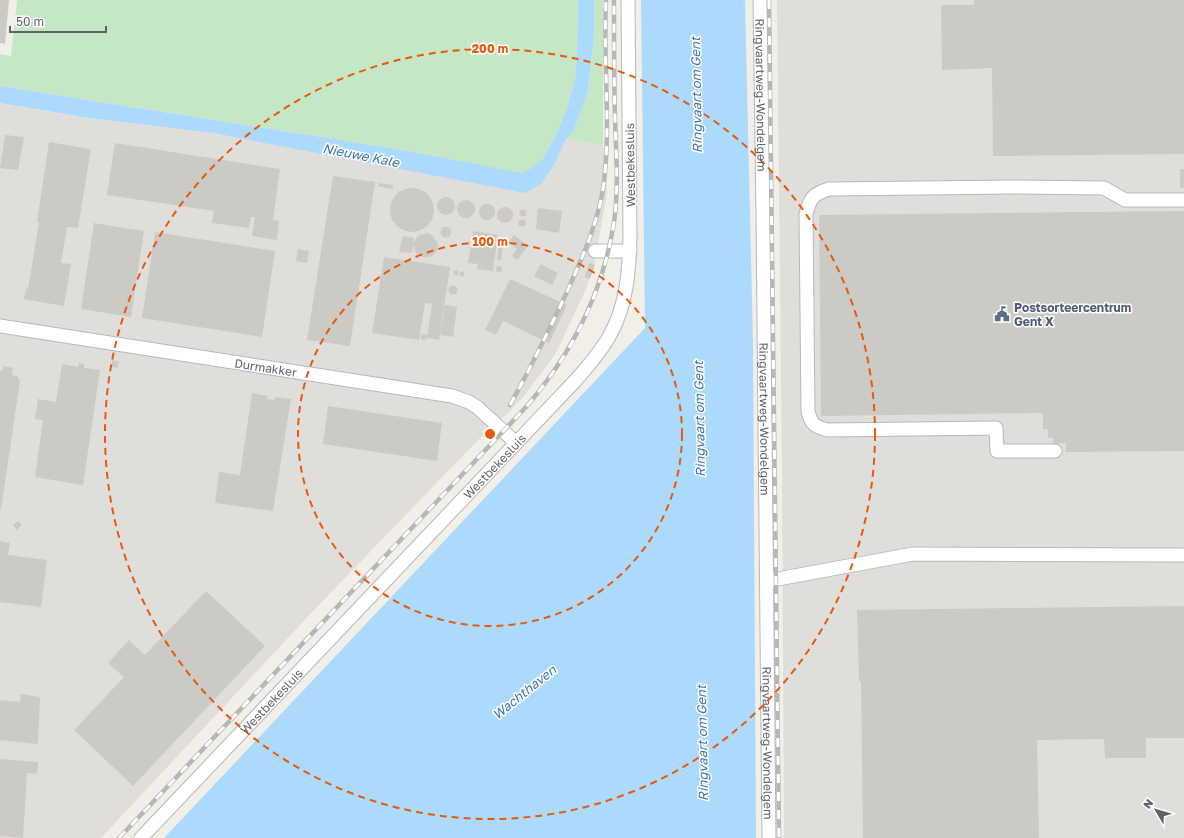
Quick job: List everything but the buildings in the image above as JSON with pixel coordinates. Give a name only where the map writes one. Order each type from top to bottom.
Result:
[{"type":"street","name":"Westbekesluis","points":[[141,838],[588,366],[610,336],[626,294],[630,251],[628,0]]},
{"type":"street","name":"Ringvaartweg-Wondelgem","points":[[760,0],[769,838]]},
{"type":"street","points":[[1054,451],[997,451],[996,428],[827,430],[816,427],[810,420],[808,411],[806,214],[810,201],[819,192],[829,189],[1013,187],[1104,188],[1125,200],[1184,200]]},
{"type":"street","points":[[595,251],[630,251]]},
{"type":"street","name":"Durmakker","points":[[0,326],[452,396],[470,402],[477,407],[516,443]]},
{"type":"street","points":[[767,581],[913,554],[1184,555]]},
{"type":"shaded area","points":[[777,0],[1184,0],[1184,838],[784,838]]},
{"type":"shaded area","points":[[0,103],[89,118],[213,133],[302,149],[555,163],[566,139],[603,145],[607,193],[595,260],[586,289],[556,353],[524,396],[509,412],[480,438],[314,610],[101,838],[0,838]]},
{"type":"green space","points":[[17,0],[578,0],[575,81],[566,111],[554,139],[542,161],[521,173],[403,150],[0,86],[0,54],[11,56]]},
{"type":"green space","points":[[594,0],[603,0],[603,145],[566,139],[574,130],[588,91],[594,35]]},
{"type":"water","name":"Nieuwe Kale","points":[[578,0],[594,0],[594,35],[588,91],[574,130],[566,139],[555,163],[541,184],[525,193],[213,133],[89,118],[0,103],[0,86],[403,150],[521,173],[532,168],[542,160],[554,139],[566,111],[575,80]]},
{"type":"water","points":[[641,0],[745,0],[753,343],[756,838],[164,838],[645,328]]},
{"type":"railway","points":[[510,405],[539,350],[578,267],[594,226],[602,197],[607,137],[605,46],[606,0]]},
{"type":"railway","points":[[119,838],[527,406],[543,386],[572,343],[594,297],[602,273],[609,248],[616,209],[617,183],[614,89],[614,0]]},
{"type":"railway","points":[[769,0],[779,838]]},
{"type":"place","name":"Postsorteercentrum Gent X","points":[[1002,314]]},
{"type":"water label","name":"Ringvaart om Gent","points":[[696,95]]},
{"type":"water label","name":"Ringvaart om Gent","points":[[699,419]]},
{"type":"water label","name":"Wachthaven","points":[[524,692]]},
{"type":"water label","name":"Ringvaart om Gent","points":[[702,743]]}]
